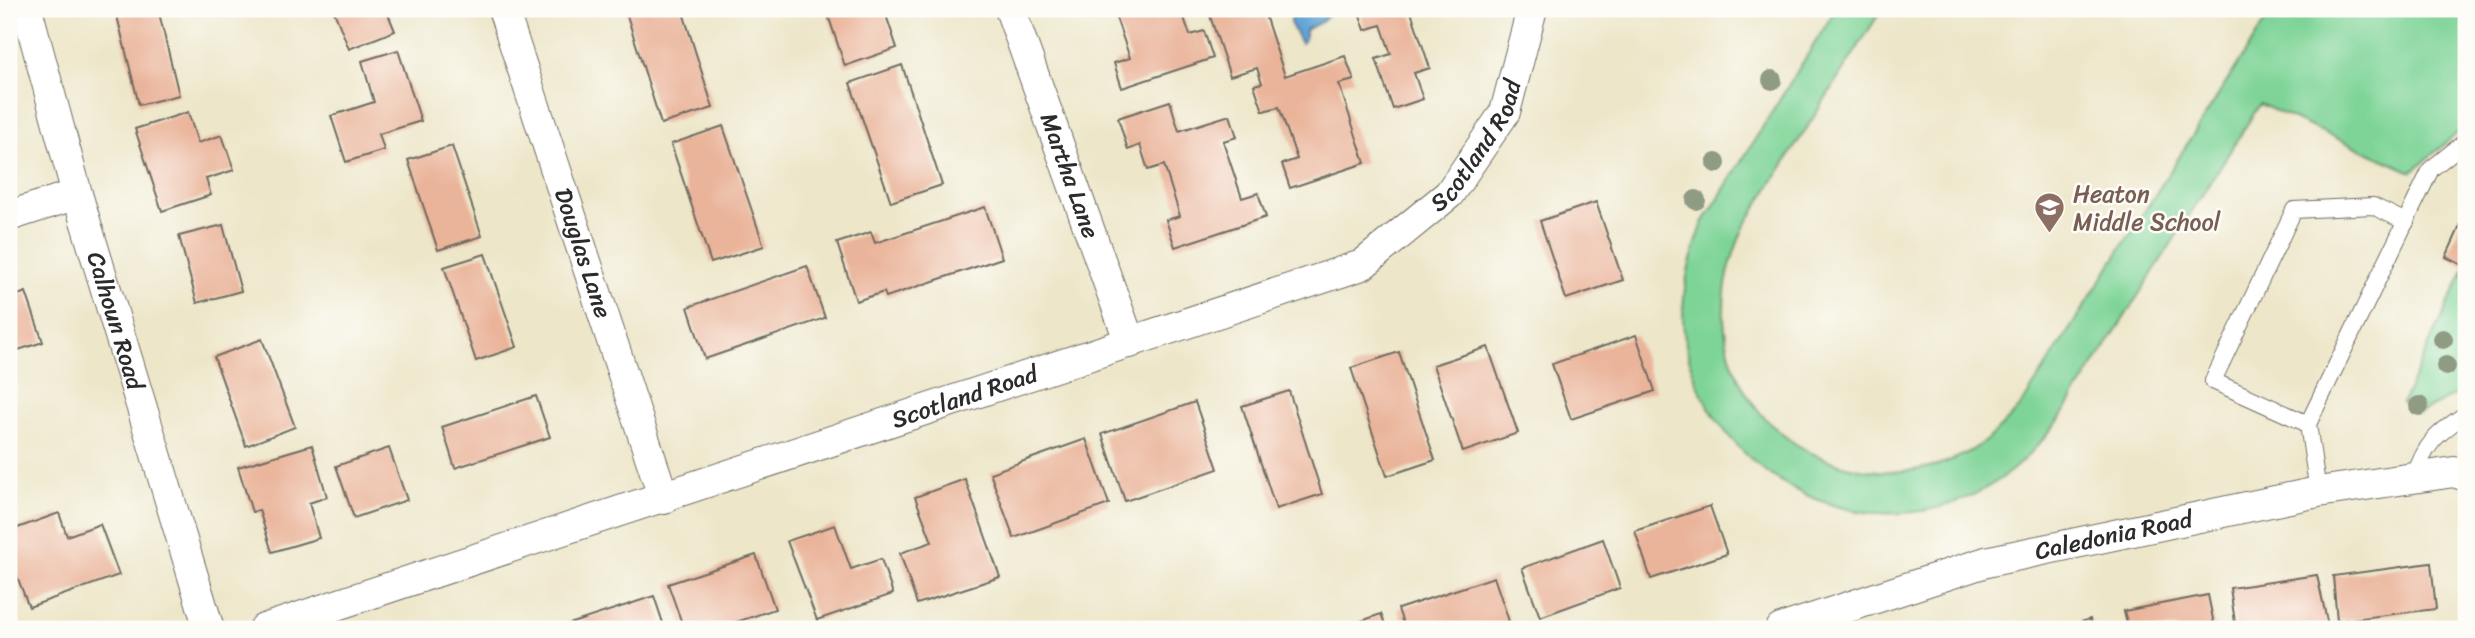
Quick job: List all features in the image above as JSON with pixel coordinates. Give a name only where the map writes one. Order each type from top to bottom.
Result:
[{"type":"street","name":"Calhoun Road","points":[[27,9],[77,194],[209,629]]},
{"type":"street","name":"Douglas Lane","points":[[503,9],[664,499]]},
{"type":"street","name":"Martha Lane","points":[[1010,9],[1130,343]]},
{"type":"street","name":"Scotland Road","points":[[264,629],[664,499],[1362,265],[1450,194],[1505,112],[1532,9]]},
{"type":"street","points":[[9,216],[77,194]]},
{"type":"street","name":"Caledonia Road","points":[[1782,629],[1986,562],[2318,492],[2460,474]]},
{"type":"lane","points":[[2318,492],[2308,424],[2431,169],[2466,141]]},
{"type":"lane","points":[[2308,424],[2213,381],[2294,210],[2373,206],[2406,222]]},
{"type":"lane","points":[[2414,478],[2421,456],[2437,433],[2466,414]]},
{"type":"green space","points":[[1836,9],[1882,9],[1744,227],[1729,271],[1724,316],[1728,347],[1741,383],[1761,414],[1788,439],[1820,457],[1855,468],[1892,472],[1929,467],[1981,445],[2015,413],[2273,9],[2466,9],[2466,125],[2412,172],[2260,104],[2059,420],[2026,457],[2003,477],[1954,503],[1903,513],[1852,510],[1804,494],[1760,467],[1724,430],[1698,384],[1684,332],[1683,318],[1687,276],[1703,223]]},
{"type":"green space","points":[[2465,268],[2466,389],[2418,414],[2402,403]]},
{"type":"water","points":[[1294,9],[1332,9],[1323,21],[1305,30],[1305,39],[1301,43],[1290,23]]},
{"type":"building","points":[[158,9],[179,95],[139,105],[117,16]]},
{"type":"building","points":[[333,9],[386,9],[395,31],[349,49]]},
{"type":"building","points":[[625,9],[682,9],[713,108],[661,124]]},
{"type":"building","points":[[826,9],[884,9],[897,48],[845,66]]},
{"type":"building","points":[[1113,9],[1181,9],[1190,35],[1204,31],[1213,58],[1122,88],[1114,63],[1130,58]]},
{"type":"building","points":[[1233,9],[1263,9],[1285,76],[1345,56],[1354,80],[1339,84],[1365,163],[1290,188],[1282,164],[1297,159],[1279,107],[1263,111],[1254,85],[1262,83],[1257,68],[1230,76],[1210,16]]},
{"type":"building","points":[[1358,9],[1410,9],[1430,68],[1414,73],[1423,99],[1393,109],[1376,59],[1391,54],[1381,25],[1365,30]]},
{"type":"building","points":[[398,50],[421,121],[379,134],[384,150],[346,162],[331,116],[374,102],[362,61]]},
{"type":"building","points":[[902,65],[942,185],[891,202],[850,83]]},
{"type":"building","points":[[1170,101],[1179,131],[1230,115],[1237,137],[1223,141],[1242,198],[1258,193],[1266,217],[1175,247],[1166,220],[1180,216],[1164,165],[1148,170],[1140,145],[1128,150],[1118,118]]},
{"type":"building","points":[[188,112],[198,143],[222,135],[234,170],[206,179],[211,195],[162,211],[135,129]]},
{"type":"building","points":[[723,126],[764,246],[711,263],[671,144]]},
{"type":"building","points":[[452,146],[482,236],[438,250],[408,160]]},
{"type":"building","points":[[1596,202],[1623,280],[1566,299],[1540,221]]},
{"type":"building","points":[[985,207],[1002,258],[886,297],[884,292],[856,301],[837,243],[871,232],[875,243]]},
{"type":"building","points":[[2466,213],[2466,267],[2446,257]]},
{"type":"building","points":[[223,225],[241,291],[197,303],[179,236]]},
{"type":"building","points":[[485,254],[517,347],[476,361],[444,267]]},
{"type":"building","points":[[807,266],[825,318],[705,359],[688,307]]},
{"type":"building","points":[[26,292],[43,342],[9,353],[9,298]]},
{"type":"building","points":[[1636,335],[1655,391],[1571,419],[1552,364]]},
{"type":"building","points":[[262,339],[295,427],[246,446],[214,357]]},
{"type":"building","points":[[1488,347],[1518,433],[1463,452],[1433,365]]},
{"type":"building","points":[[1399,352],[1435,460],[1387,476],[1351,368]]},
{"type":"building","points":[[1289,391],[1322,494],[1276,509],[1242,406]]},
{"type":"building","points":[[536,396],[550,437],[455,468],[442,427]]},
{"type":"building","points":[[1195,402],[1218,469],[1125,501],[1102,434]]},
{"type":"building","points":[[1086,439],[1109,504],[1014,538],[990,473]]},
{"type":"building","points":[[312,445],[327,497],[309,503],[319,538],[272,552],[259,510],[252,512],[238,467]]},
{"type":"building","points":[[389,448],[407,500],[354,518],[336,466]]},
{"type":"building","points":[[965,479],[1000,577],[917,604],[900,553],[932,542],[915,497]]},
{"type":"building","points":[[1710,506],[1727,554],[1651,579],[1635,531]]},
{"type":"building","points":[[59,513],[67,536],[100,524],[119,575],[29,607],[9,556],[9,531]]},
{"type":"building","points":[[835,525],[851,569],[881,559],[893,594],[817,620],[787,541]]},
{"type":"building","points":[[1603,539],[1620,588],[1540,617],[1522,568]]},
{"type":"building","points":[[756,555],[775,609],[716,629],[684,629],[668,584]]},
{"type":"building","points":[[2431,563],[2436,609],[2337,621],[2333,576]]},
{"type":"building","points":[[2317,575],[2328,626],[2308,629],[2236,629],[2230,588]]},
{"type":"building","points":[[1494,577],[1509,621],[1485,629],[1405,629],[1398,609]]},
{"type":"building","points":[[2208,595],[2215,629],[2129,629],[2124,611]]},
{"type":"building","points":[[654,596],[665,629],[560,627]]},
{"type":"building","points":[[1381,614],[1387,629],[1339,629]]},
{"type":"building","points":[[2090,619],[2092,629],[2059,629]]},
{"type":"place","name":"Heaton Middle School","points":[[2050,235]]}]
